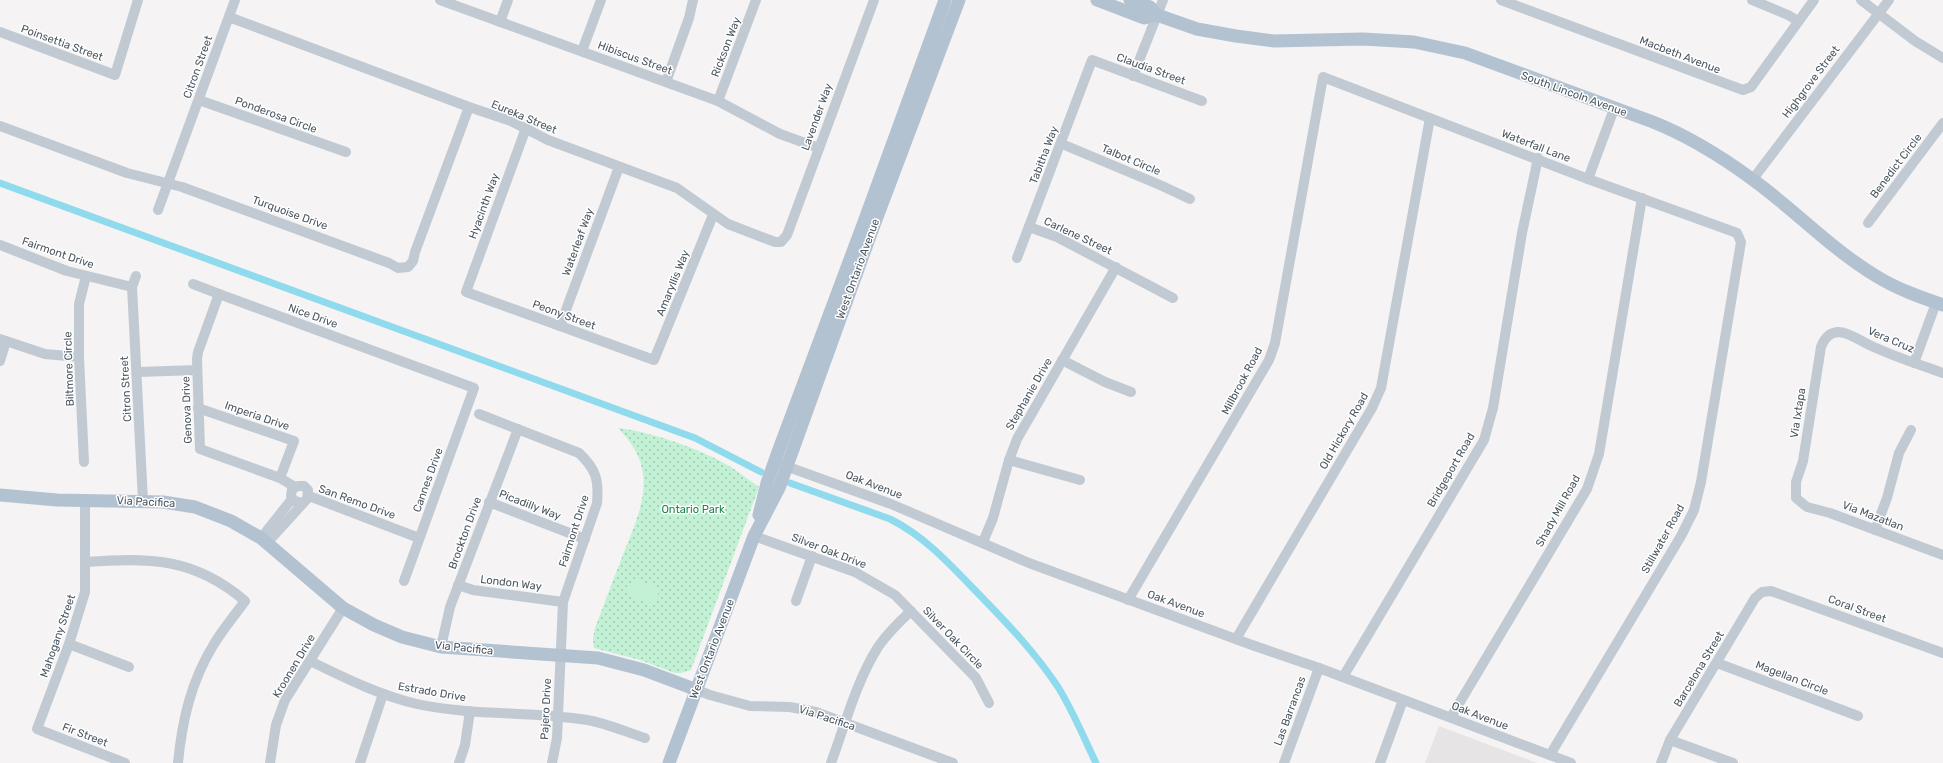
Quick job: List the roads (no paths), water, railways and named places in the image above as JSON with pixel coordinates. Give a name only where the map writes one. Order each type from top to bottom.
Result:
[{"type":"main road","name":"West Ontario Avenue","points":[[670,763],[754,536],[774,462],[945,0]]},
{"type":"main road","name":"West Ontario Avenue","points":[[754,536],[779,488],[874,225],[959,0]]},
{"type":"main road","name":"South Lincoln Avenue","points":[[1097,0],[1144,18],[1157,15]]},
{"type":"main road","name":"South Lincoln Avenue","points":[[1130,0],[1150,7],[1157,15],[1197,29],[1274,41],[1363,39],[1414,42],[1465,53],[1681,134],[1753,179],[1834,247],[1877,276],[1906,291],[1939,304]]},
{"type":"main road","name":"Via Pacifica","points":[[0,496],[34,499],[163,502],[195,507],[231,521],[264,540],[343,608],[374,625],[402,637],[441,647],[598,658],[644,670],[697,690]]},
{"type":"street","name":"Poinsettia Street","points":[[0,32],[115,75],[138,0]]},
{"type":"street","name":"Citron Street","points":[[158,210],[236,0]]},
{"type":"street","name":"Hibiscus Street","points":[[440,0],[718,102],[780,134],[818,148]]},
{"type":"street","points":[[500,22],[508,0]]},
{"type":"street","points":[[582,51],[601,0]]},
{"type":"street","points":[[666,82],[689,18],[693,0]]},
{"type":"street","name":"Rickson Way","points":[[718,102],[756,0]]},
{"type":"street","name":"Lavender Way","points":[[781,242],[787,235],[874,0]]},
{"type":"street","points":[[1133,76],[1163,0]]},
{"type":"street","name":"Macbeth Avenue","points":[[1501,0],[1743,90],[1751,87],[1814,0]]},
{"type":"street","points":[[1752,0],[1783,12],[1798,21]]},
{"type":"street","points":[[1861,0],[1915,41],[1943,58]]},
{"type":"street","name":"Highgrove Street","points":[[1753,179],[1889,0]]},
{"type":"street","name":"Eureka Street","points":[[229,17],[469,107],[511,121],[548,140],[677,188],[713,215],[728,224],[775,242],[781,242]]},
{"type":"street","name":"Claudia Street","points":[[1092,60],[1202,101]]},
{"type":"street","name":"Tabitha Way","points":[[1017,258],[1062,144],[1092,60]]},
{"type":"street","name":"Waterfall Lane","points":[[1323,77],[1538,158],[1588,179],[1737,233],[1740,238]]},
{"type":"street","name":"Millbrook Road","points":[[1128,600],[1269,360],[1275,343],[1323,77]]},
{"type":"street","name":"Ponderosa Circle","points":[[199,100],[346,152]]},
{"type":"street","name":"Turquoise Drive","points":[[0,126],[127,173],[182,186],[389,263],[398,268],[408,267],[413,261],[469,107]]},
{"type":"street","points":[[1588,179],[1614,109]]},
{"type":"street","name":"Old Hickory Road","points":[[1236,639],[1372,408],[1381,388],[1430,118]]},
{"type":"street","name":"Benedict Circle","points":[[1868,223],[1943,123]]},
{"type":"street","name":"Hyacinth Way","points":[[466,292],[526,128]]},
{"type":"street","name":"Talbot Circle","points":[[1062,144],[1190,199]]},
{"type":"street","name":"Bridgeport Road","points":[[1343,677],[1484,440],[1493,408],[1522,233],[1538,158]]},
{"type":"street","name":"Waterleaf Way","points":[[560,326],[619,167]]},
{"type":"street","name":"Shady Mill Road","points":[[1451,718],[1587,489],[1599,454],[1642,198]]},
{"type":"street","name":"Amaryllis Way","points":[[654,360],[713,215]]},
{"type":"street","name":"Carlene Street","points":[[1029,227],[1057,238],[1116,267],[1173,298]]},
{"type":"street","name":"Stillwater Road","points":[[1550,755],[1694,510],[1731,304],[1741,242],[1740,238]]},
{"type":"street","name":"Fairmont Drive","points":[[0,245],[86,276],[132,287]]},
{"type":"street","name":"Stephanie Drive","points":[[983,542],[1001,494],[1009,460],[1028,418],[1116,267]]},
{"type":"street","name":"Biltmore Circle","points":[[84,462],[79,357],[79,304],[86,276]]},
{"type":"street","name":"Citron Street","points":[[136,276],[132,287],[138,372],[143,501]]},
{"type":"street","name":"Nice Drive","points":[[193,284],[474,388]]},
{"type":"street","name":"Peony Street","points":[[466,292],[654,360]]},
{"type":"street","points":[[138,372],[197,370],[198,352],[219,294]]},
{"type":"street","points":[[1914,363],[1939,304]]},
{"type":"street","name":"Vera Cruz","points":[[1830,334],[1838,332],[1849,335],[1875,348],[1943,374]]},
{"type":"street","name":"Via Ixtapa","points":[[1796,498],[1796,482],[1803,461],[1821,346],[1824,339],[1830,334]]},
{"type":"street","points":[[0,361],[3,340],[45,354],[79,357]]},
{"type":"street","points":[[1062,360],[1105,382],[1131,392]]},
{"type":"street","name":"Genova Drive","points":[[197,370],[200,448],[280,478]]},
{"type":"street","name":"Cannes Drive","points":[[404,581],[474,388]]},
{"type":"street","name":"Imperia Drive","points":[[198,408],[294,441],[280,478]]},
{"type":"street","name":"Fairmont Drive","points":[[479,414],[579,453],[590,464],[595,474],[598,487],[597,503],[562,602],[561,655]]},
{"type":"street","name":"Brockton Drive","points":[[441,647],[450,607],[518,429]]},
{"type":"street","points":[[1875,530],[1887,498],[1899,453],[1911,430]]},
{"type":"street","points":[[1009,460],[1080,480]]},
{"type":"street","name":"Oak Avenue","points":[[774,462],[891,504],[983,542],[1029,563],[1319,668],[1571,763]]},
{"type":"street","points":[[264,540],[306,500],[308,490],[304,486],[295,487],[280,478]]},
{"type":"street","points":[[264,540],[292,499],[291,492],[295,487]]},
{"type":"street","name":"Via Mazatlan","points":[[1796,498],[1806,507],[1830,513],[1943,555]]},
{"type":"street","points":[[292,499],[297,503],[306,500]]},
{"type":"street","name":"Mahogany Street","points":[[37,729],[69,644],[85,592],[86,500]]},
{"type":"street","name":"San Remo Drive","points":[[306,500],[419,538]]},
{"type":"street","name":"Picadilly Way","points":[[489,502],[585,538]]},
{"type":"street","name":"Silver Oak Drive","points":[[754,536],[812,556],[873,581],[894,595],[910,611]]},
{"type":"street","points":[[796,601],[812,556]]},
{"type":"street","points":[[86,562],[142,560],[164,562],[188,568],[208,575],[228,587],[245,602],[214,644],[195,681],[187,704],[178,763]]},
{"type":"street","name":"London Way","points":[[458,585],[484,592],[562,602]]},
{"type":"street","name":"Coral Street","points":[[1762,592],[1771,591],[1943,653]]},
{"type":"street","name":"Barcelona Street","points":[[1661,763],[1670,740],[1717,663],[1754,598],[1762,592]]},
{"type":"street","name":"Kroonen Drive","points":[[270,763],[276,725],[285,700],[343,608]]},
{"type":"street","points":[[831,763],[860,684],[875,652],[887,635],[910,611]]},
{"type":"street","name":"Silver Oak Circle","points":[[910,611],[976,678],[989,703]]},
{"type":"street","points":[[69,644],[130,667]]},
{"type":"street","name":"Pajero Drive","points":[[552,763],[557,738],[561,655]]},
{"type":"street","name":"Estrado Drive","points":[[310,661],[383,694],[418,704],[470,711],[589,720],[645,738]]},
{"type":"street","name":"Magellan Circle","points":[[1717,663],[1858,716]]},
{"type":"street","name":"Las Barrancas","points":[[1284,763],[1319,668]]},
{"type":"street","name":"Via Pacifica","points":[[697,690],[710,696],[750,706],[790,707],[816,712],[937,760],[953,763]]},
{"type":"street","points":[[360,763],[383,694]]},
{"type":"street","points":[[1380,763],[1403,700]]},
{"type":"street","points":[[459,763],[465,745],[470,711]]},
{"type":"street","name":"Fir Street","points":[[37,729],[125,763]]},
{"type":"street","points":[[1670,740],[1733,763]]},
{"type":"waterway","points":[[0,183],[695,438],[761,472]]},
{"type":"waterway","points":[[790,483],[890,519],[902,525],[923,540],[942,557],[1016,634],[1048,673],[1069,705],[1096,763]]},
{"type":"park label","name":"Ontario Park","points":[[693,509]]}]
